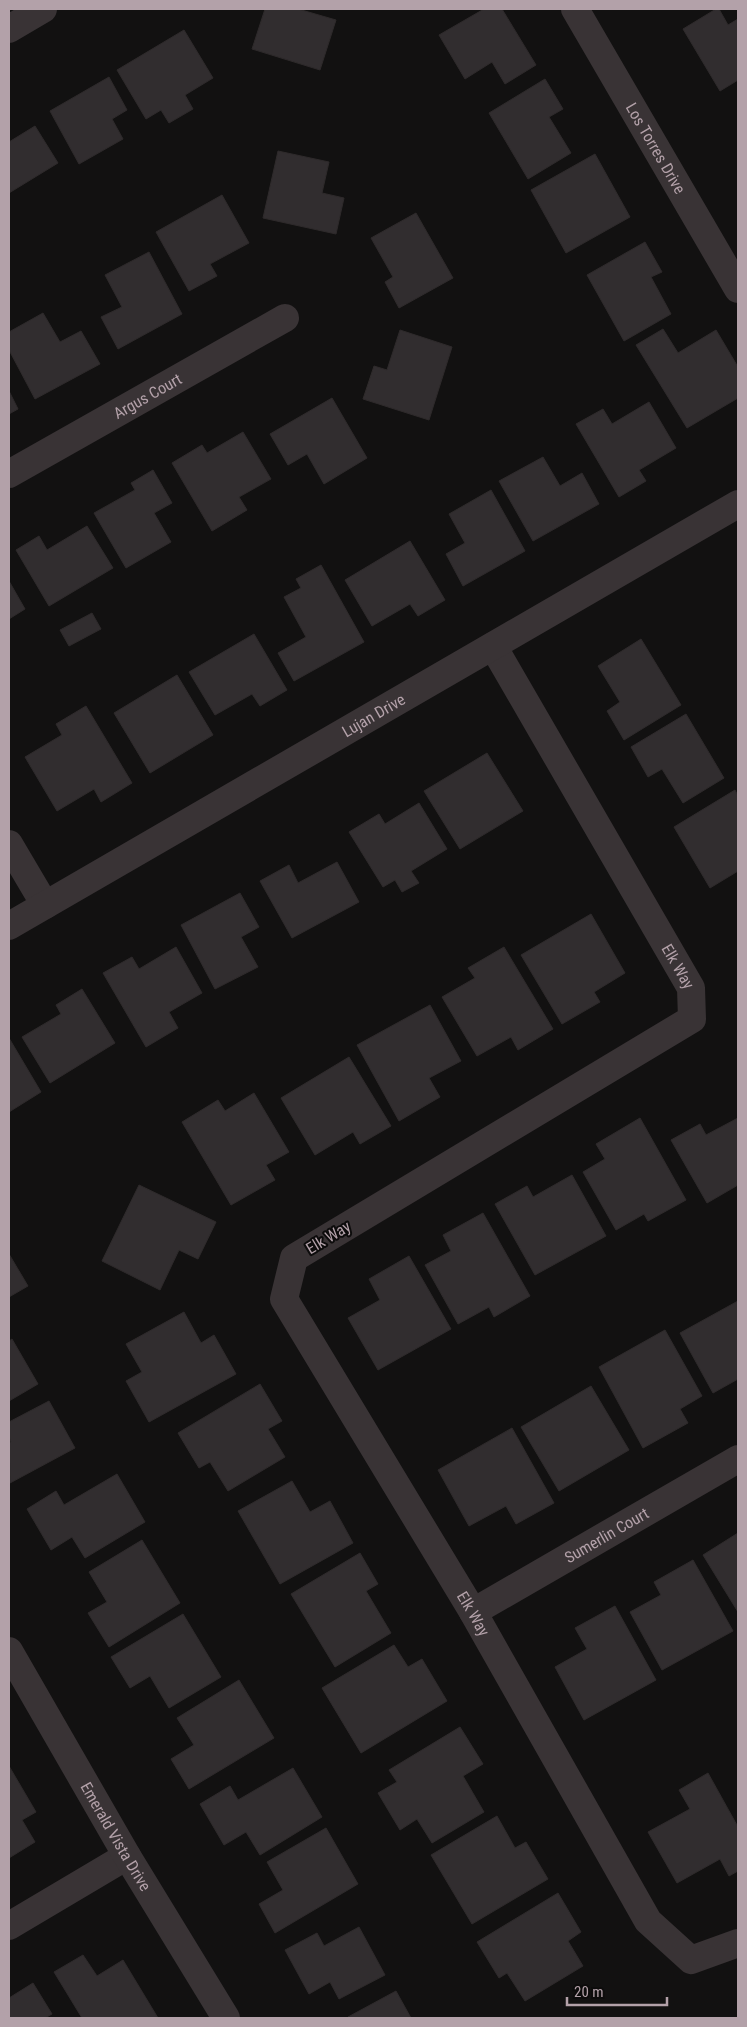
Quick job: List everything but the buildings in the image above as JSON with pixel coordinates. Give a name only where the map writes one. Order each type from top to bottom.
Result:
[{"type":"street","points":[[9,28],[43,9]]},
{"type":"street","name":"Los Torres Drive","points":[[575,9],[738,288]]},
{"type":"street","name":"Argus Court","points":[[9,474],[285,318]]},
{"type":"street","name":"Lujan Drive","points":[[9,926],[738,504]]},
{"type":"street","name":"Elk Way","points":[[493,646],[691,988],[692,1019],[294,1258],[284,1298],[473,1612],[648,1921],[691,1960],[738,1943]]},
{"type":"street","points":[[9,844],[44,905]]},
{"type":"street","name":"Sumerlin Court","points":[[473,1612],[738,1458]]},
{"type":"street","name":"Emerald Vista Drive","points":[[9,1651],[127,1856],[226,2018]]},
{"type":"street","points":[[9,1926],[127,1856]]}]
